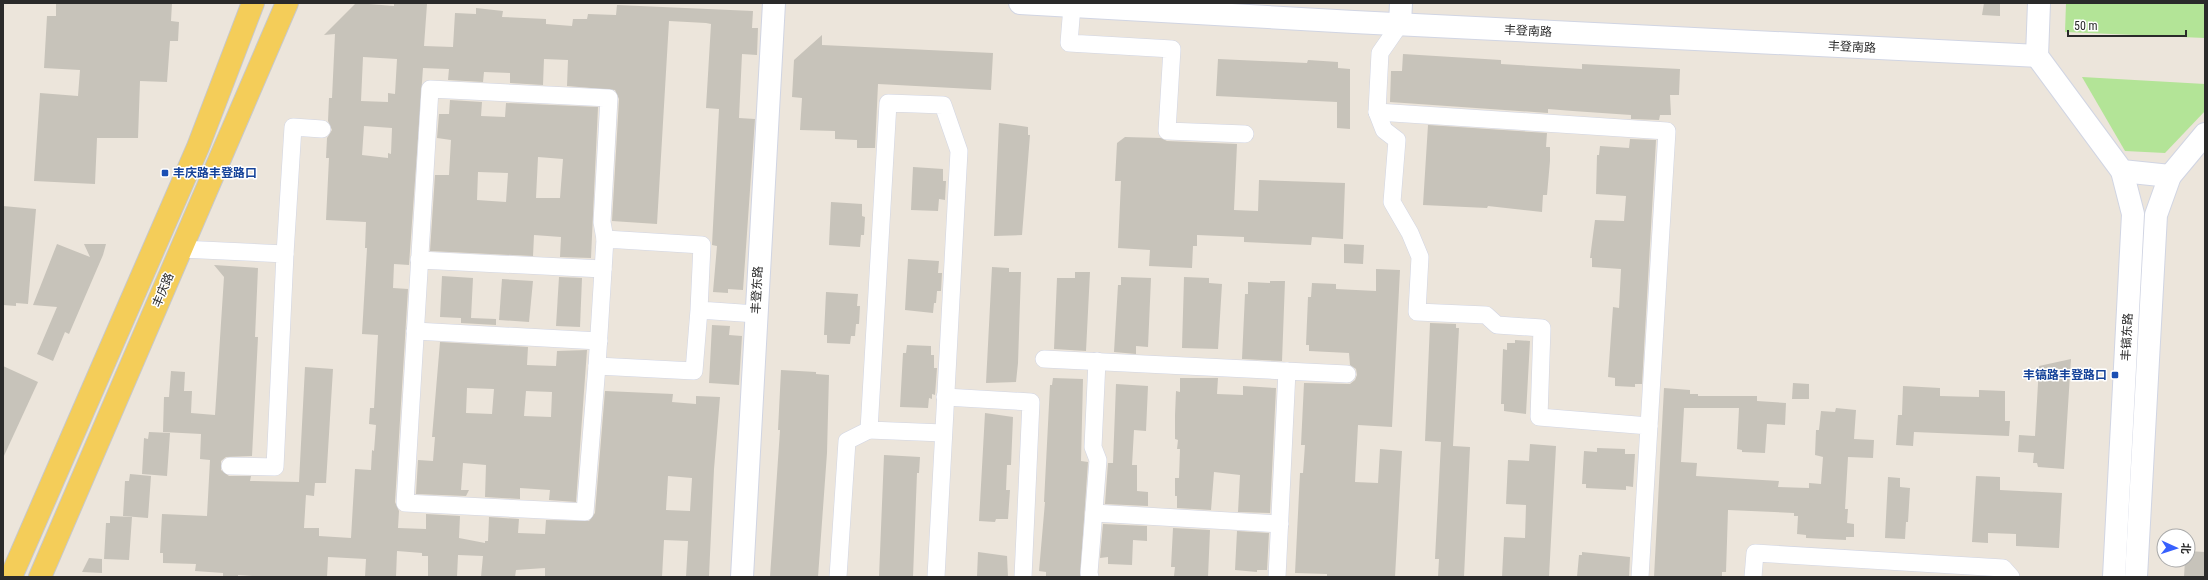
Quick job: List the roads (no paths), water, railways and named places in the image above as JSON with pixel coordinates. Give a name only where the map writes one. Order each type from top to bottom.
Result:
[{"type":"main road","points":[[11,577],[198,147],[253,3]]},
{"type":"main road","name":"丰庆路","points":[[40,577],[287,3]]},
{"type":"street","name":"丰登东路","points":[[742,577],[774,3]]},
{"type":"street","name":"丰登南路","points":[[1020,3],[1072,6],[1401,12]]},
{"type":"street","name":"丰登南路","points":[[1288,3],[1401,12],[2037,51]]},
{"type":"street","points":[[2037,51],[2039,3]]},
{"type":"street","points":[[1072,6],[1069,43],[1172,49],[1168,130],[1245,134]]},
{"type":"street","points":[[1401,12],[1380,53],[1377,112],[1384,130],[1397,140],[1392,202],[1410,233],[1420,257],[1417,312],[1486,315],[1497,325],[1542,328],[1539,417],[1649,426]]},
{"type":"street","name":"丰镐东路","points":[[2037,51],[2122,171],[2133,214],[2114,577]]},
{"type":"street","points":[[430,89],[610,98],[602,222],[605,239],[599,342],[585,512],[405,503],[419,260],[430,89]]},
{"type":"street","points":[[869,430],[888,103],[943,105],[959,151],[936,577]]},
{"type":"street","points":[[1377,112],[1667,131],[1640,577]]},
{"type":"street","points":[[230,466],[275,467],[285,254],[293,127],[322,129]]},
{"type":"street","name":"丰镐东路","points":[[2136,577],[2156,215],[2170,176],[2205,134]]},
{"type":"street","points":[[2122,171],[2170,176]]},
{"type":"street","points":[[597,366],[694,371],[699,310],[702,245],[605,239]]},
{"type":"street","points":[[181,249],[285,254]]},
{"type":"street","points":[[419,260],[603,269]]},
{"type":"street","points":[[699,310],[756,314]]},
{"type":"street","points":[[415,331],[599,342]]},
{"type":"street","points":[[1044,359],[1347,374]]},
{"type":"street","points":[[1090,577],[1098,460],[1093,447],[1097,362]]},
{"type":"street","points":[[1277,577],[1287,371]]},
{"type":"street","points":[[945,397],[1031,402],[1023,577]]},
{"type":"street","points":[[838,577],[847,441],[869,430],[943,433]]},
{"type":"street","points":[[1094,514],[1280,524]]},
{"type":"street","points":[[1753,577],[1755,553],[2003,568],[2011,577]]},
{"type":"place","name":"丰庆路丰登路口","points":[[165,173]]},
{"type":"place","name":"丰镐路丰登路口","points":[[2115,375]]}]
